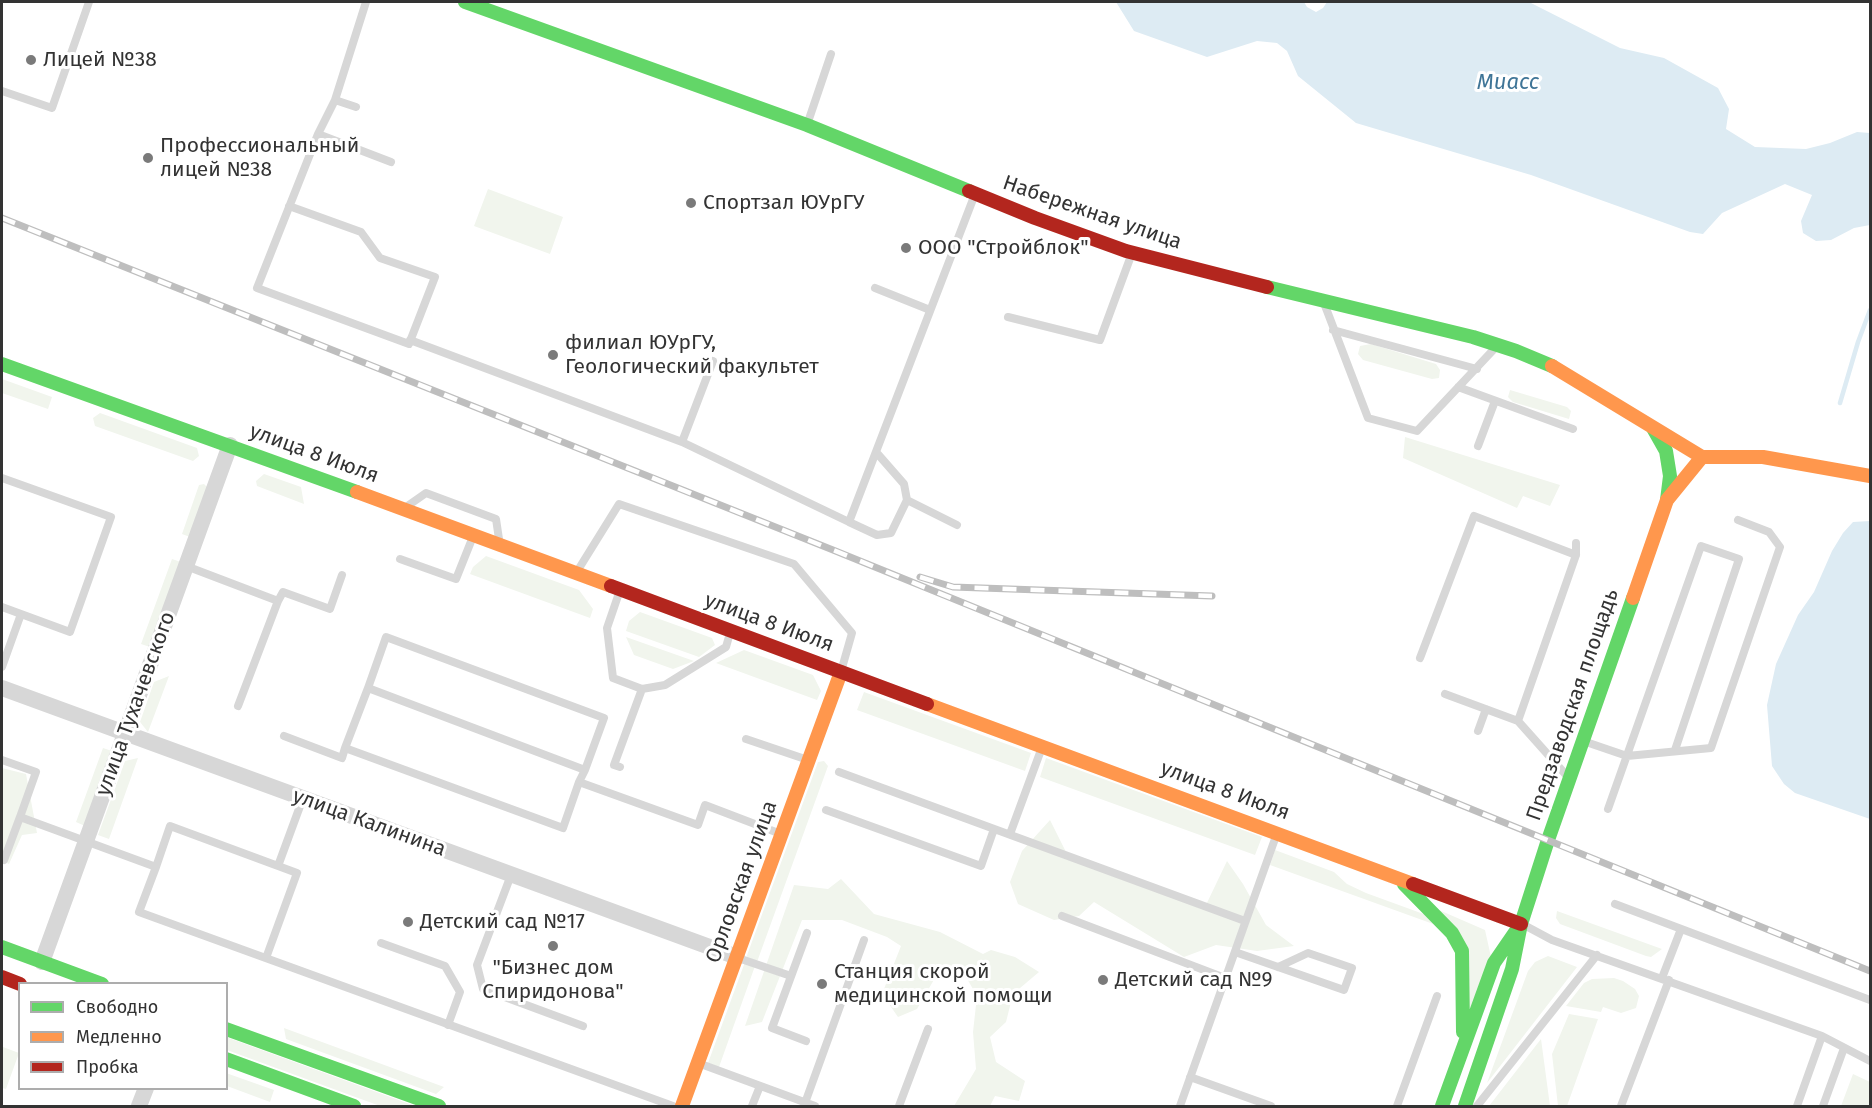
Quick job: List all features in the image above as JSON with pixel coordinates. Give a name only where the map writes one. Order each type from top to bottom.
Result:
[{"type":"main road","name":"Набережная улица","points":[[465,2],[807,125],[1035,218],[1132,253],[1498,345],[1549,365],[1577,380],[1702,457]]},
{"type":"main road","name":"улица 8 Июля","points":[[2,364],[230,445],[1521,924]]},
{"type":"main road","points":[[1653,428],[1666,451],[1670,476],[1667,500]]},
{"type":"main road","points":[[1667,500],[1702,457],[1764,457],[1870,476]]},
{"type":"main road","name":"Предзаводская площадь","points":[[1465,1107],[1512,969],[1521,924],[1569,778],[1667,500]]},
{"type":"main road","name":"Орловская улица","points":[[682,1107],[841,672]]},
{"type":"main road","points":[[1397,878],[1452,933],[1462,951],[1462,1051]]},
{"type":"main road","name":"Предзаводская площадь","points":[[1442,1107],[1494,963],[1521,924]]},
{"type":"main road","points":[[2,947],[97,982]]},
{"type":"main road","points":[[2,977],[18,983]]},
{"type":"main road","points":[[228,1030],[439,1107]]},
{"type":"main road","points":[[228,1060],[354,1107]]},
{"type":"street","name":"улица Тухачевского","points":[[42,962],[230,445]]},
{"type":"street","name":"улица Калинина","points":[[2,688],[737,957]]},
{"type":"street","points":[[139,1107],[146,1090]]},
{"type":"lane","points":[[2,91],[52,108],[89,2]]},
{"type":"lane","points":[[290,206],[361,232],[380,258],[435,277],[409,344],[257,288],[318,134],[334,100],[366,2]]},
{"type":"lane","points":[[807,125],[831,54]]},
{"type":"lane","points":[[334,100],[356,107]]},
{"type":"lane","points":[[318,134],[391,162]]},
{"type":"lane","points":[[849,522],[975,193]]},
{"type":"lane","points":[[1008,317],[1100,340],[1132,253]]},
{"type":"lane","points":[[875,288],[930,310]]},
{"type":"lane","points":[[1322,300],[1368,418],[1417,431],[1498,345]]},
{"type":"lane","points":[[1333,330],[1477,369]]},
{"type":"lane","points":[[410,340],[682,442],[877,535],[891,533],[907,501],[904,484],[876,452]]},
{"type":"lane","points":[[682,442],[713,361]]},
{"type":"lane","points":[[1458,387],[1573,429]]},
{"type":"lane","points":[[1478,446],[1495,401]]},
{"type":"lane","points":[[2,478],[111,518],[70,632],[2,607]]},
{"type":"lane","points":[[402,509],[426,493],[496,519],[500,546]]},
{"type":"lane","points":[[907,501],[957,525]]},
{"type":"lane","points":[[576,574],[620,504],[794,564],[852,633],[841,672]]},
{"type":"lane","points":[[1420,658],[1474,516],[1576,555]]},
{"type":"lane","points":[[1582,740],[1627,756],[1711,748],[1780,548],[1769,532],[1738,520]]},
{"type":"lane","points":[[400,559],[456,579],[473,536]]},
{"type":"lane","points":[[1518,721],[1576,555],[1576,543]]},
{"type":"lane","points":[[1608,809],[1701,546],[1739,559],[1675,750]]},
{"type":"lane","points":[[186,566],[278,601]]},
{"type":"lane","points":[[238,706],[283,592],[330,609],[342,575]]},
{"type":"lane","points":[[620,590],[607,628],[613,678],[642,689],[665,685],[726,647],[731,631]]},
{"type":"lane","points":[[2,667],[21,614]]},
{"type":"lane","points":[[284,736],[342,758],[345,748],[386,637],[604,718],[563,828],[345,748]]},
{"type":"lane","points":[[368,688],[585,770]]},
{"type":"lane","points":[[620,767],[614,765],[642,689]]},
{"type":"lane","points":[[1445,694],[1518,721],[1569,778]]},
{"type":"lane","points":[[1478,732],[1486,709]]},
{"type":"lane","points":[[746,739],[809,760]]},
{"type":"lane","points":[[1010,834],[1042,746]]},
{"type":"lane","points":[[2,760],[36,772],[4,860],[2,859]]},
{"type":"lane","points":[[839,771],[1245,921]]},
{"type":"lane","points":[[579,782],[698,825],[705,805],[782,835]]},
{"type":"lane","points":[[278,866],[303,798]]},
{"type":"lane","points":[[826,810],[981,866],[994,829]]},
{"type":"lane","points":[[20,817],[156,867]]},
{"type":"lane","points":[[266,958],[297,873],[170,826],[139,912],[673,1107]]},
{"type":"lane","points":[[1180,1107],[1277,833]]},
{"type":"lane","points":[[510,875],[477,965],[483,989],[583,1026]]},
{"type":"lane","points":[[1616,904],[1870,1000]]},
{"type":"lane","points":[[1062,916],[1226,978]]},
{"type":"lane","points":[[1521,924],[1552,940],[1822,1036],[1870,1061]]},
{"type":"lane","points":[[1622,1106],[1681,929]]},
{"type":"lane","points":[[806,1041],[772,1028],[807,933]]},
{"type":"lane","points":[[805,1102],[864,940]]},
{"type":"lane","points":[[381,942],[445,966],[460,992],[448,1025]]},
{"type":"lane","points":[[1235,952],[1278,967],[1344,990],[1352,968],[1308,953],[1278,967]]},
{"type":"lane","points":[[1477,1107],[1597,955]]},
{"type":"lane","points":[[737,957],[791,976]]},
{"type":"lane","points":[[1398,1107],[1437,996]]},
{"type":"lane","points":[[899,1107],[928,1029]]},
{"type":"lane","points":[[1797,1107],[1822,1036]]},
{"type":"lane","points":[[1823,1107],[1844,1048]]},
{"type":"lane","points":[[698,1063],[816,1107]]},
{"type":"lane","points":[[1190,1077],[1270,1107]]},
{"type":"lane","points":[[753,1107],[760,1086]]},
{"type":"shaded area","points":[[488,189],[563,217],[550,254],[474,226]]},
{"type":"shaded area","points":[[1371,344],[1436,364],[1440,370],[1439,378],[1432,379],[1363,360],[1358,354],[1360,346]]},
{"type":"shaded area","points":[[2,379],[52,397],[48,409],[2,393]]},
{"type":"shaded area","points":[[1510,390],[1567,407],[1571,411],[1569,419],[1513,402],[1508,397]]},
{"type":"shaded area","points":[[100,413],[197,448],[199,456],[193,461],[95,426],[93,418]]},
{"type":"shaded area","points":[[1405,437],[1560,485],[1550,506],[1523,496],[1517,508],[1403,458]]},
{"type":"shaded area","points":[[264,474],[301,487],[304,504],[257,486],[256,481]]},
{"type":"shaded area","points":[[204,484],[208,488],[190,537],[182,534],[199,485]]},
{"type":"shaded area","points":[[486,556],[579,590],[593,609],[590,618],[470,574],[473,567]]},
{"type":"shaded area","points":[[172,559],[181,562],[150,647],[141,644]]},
{"type":"shaded area","points":[[640,612],[712,638],[715,645],[699,657],[626,631],[629,621]]},
{"type":"shaded area","points":[[626,637],[694,661],[673,669],[634,655]]},
{"type":"shaded area","points":[[744,650],[813,675],[821,691],[817,700],[716,663]]},
{"type":"shaded area","points":[[169,676],[148,732],[140,722],[154,682]]},
{"type":"shaded area","points":[[864,692],[1031,753],[1025,771],[857,710]]},
{"type":"shaded area","points":[[103,748],[112,751],[85,826],[76,822]]},
{"type":"shaded area","points":[[138,758],[109,839],[98,835],[125,761]]},
{"type":"shaded area","points":[[1046,758],[1262,837],[1255,855],[1040,777]]},
{"type":"shaded area","points":[[824,761],[828,766],[757,962],[746,958],[818,762]]},
{"type":"shaded area","points":[[2,768],[26,774],[37,833],[22,835],[9,864],[2,861]]},
{"type":"shaded area","points":[[1050,820],[1069,858],[1205,907],[1227,861],[1266,925],[1294,946],[1257,951],[1216,945],[1184,957],[1094,902],[1079,916],[1054,920],[1018,904],[1010,882],[1022,851]]},
{"type":"shaded area","points":[[1275,850],[1334,872],[1347,884],[1366,893],[1429,916],[1436,925],[1270,865]]},
{"type":"shaded area","points":[[841,879],[874,914],[940,932],[983,954],[991,950],[1015,957],[1039,972],[1013,994],[1006,1022],[990,1037],[996,1062],[1025,1081],[1019,1101],[995,1096],[990,1106],[954,1106],[976,1069],[973,1032],[977,996],[962,970],[939,971],[917,1009],[898,1017],[882,994],[901,946],[887,937],[842,920],[802,920],[762,1022],[745,1026],[794,885],[828,889]]},
{"type":"shaded area","points":[[1432,907],[1485,930],[1491,957],[1467,1026],[1467,963]]},
{"type":"shaded area","points":[[1557,911],[1662,949],[1651,957],[1646,956],[1560,924],[1556,918]]},
{"type":"shaded area","points":[[1548,956],[1577,967],[1487,1083],[1528,971],[1535,962]]},
{"type":"shaded area","points":[[745,962],[755,966],[719,1067],[708,1063]]},
{"type":"shaded area","points":[[1614,978],[1635,989],[1639,996],[1636,1008],[1621,1013],[1603,1007],[1601,1012],[1566,1006],[1584,983],[1592,979]]},
{"type":"shaded area","points":[[1569,1014],[1598,1019],[1567,1106],[1558,1106],[1552,1054]]},
{"type":"shaded area","points":[[284,1028],[444,1087],[436,1094],[286,1039]]},
{"type":"shaded area","points":[[228,1038],[415,1106],[380,1106],[228,1050]]},
{"type":"shaded area","points":[[1541,1039],[1550,1106],[1489,1106]]},
{"type":"shaded area","points":[[3,1047],[18,1053],[18,1056],[6,1089],[2,1088]]},
{"type":"shaded area","points":[[228,1074],[274,1090],[270,1102],[228,1086]]},
{"type":"shaded area","points":[[1853,1074],[1870,1082],[1870,1106],[1841,1106]]},
{"type":"water","name":"Миасс","points":[[1116,2],[1304,2],[1307,7],[1316,12],[1327,2],[1529,2],[1620,48],[1664,58],[1718,88],[1729,109],[1726,129],[1755,147],[1806,149],[1830,143],[1857,132],[1870,133],[1870,225],[1854,228],[1831,240],[1816,241],[1803,233],[1801,221],[1812,195],[1785,184],[1722,213],[1703,234],[1690,232],[1531,175],[1356,123],[1298,76],[1287,51],[1277,43],[1257,41],[1207,57],[1134,31]]},
{"type":"water","points":[[1870,521],[1870,819],[1795,793],[1784,784],[1772,766],[1767,705],[1776,664],[1798,615],[1814,592],[1832,551],[1853,522]]},
{"type":"waterway","points":[[1840,403],[1870,310]]},
{"type":"railway","points":[[2,218],[833,550],[1870,971]]},
{"type":"railway","points":[[920,577],[953,587],[1212,596]]},
{"type":"traffic: fast","points":[[465,2],[807,125],[969,191]]},
{"type":"traffic: fast","points":[[1267,287],[1473,337],[1552,366]]},
{"type":"traffic: fast","points":[[2,364],[357,492]]},
{"type":"traffic: fast","points":[[1653,428],[1666,451],[1670,476],[1667,500]]},
{"type":"traffic: fast","points":[[1465,1106],[1512,969],[1521,924],[1548,840],[1633,598]]},
{"type":"traffic: fast","points":[[1404,884],[1452,933],[1462,951],[1463,1032]]},
{"type":"traffic: fast","points":[[1442,1106],[1494,963],[1516,931]]},
{"type":"traffic: fast","points":[[2,947],[97,982]]},
{"type":"traffic: fast","points":[[228,1030],[439,1106]]},
{"type":"traffic: fast","points":[[228,1060],[354,1106]]},
{"type":"traffic: slow","points":[[1552,366],[1702,457]]},
{"type":"traffic: slow","points":[[1633,598],[1667,500],[1702,457],[1763,457],[1870,476]]},
{"type":"traffic: slow","points":[[357,492],[611,586]]},
{"type":"traffic: slow","points":[[682,1106],[841,672]]},
{"type":"traffic: slow","points":[[927,704],[1413,884]]},
{"type":"traffic: jam","points":[[969,191],[1126,251],[1267,287]]},
{"type":"traffic: jam","points":[[611,586],[927,704]]},
{"type":"traffic: jam","points":[[1413,884],[1521,924]]},
{"type":"traffic: jam","points":[[2,977],[18,983]]},
{"type":"place","name":"Лицей №38","points":[[31,60]]},
{"type":"place","name":"Профессиональный лицей №38","points":[[148,158]]},
{"type":"place","name":"Спортзал ЮУрГУ","points":[[691,203]]},
{"type":"place","name":"ООО \"Стройблок\"","points":[[906,248]]},
{"type":"place","name":"филиал ЮУрГУ, Геологический факультет","points":[[553,355]]},
{"type":"place","name":"Детский сад №17","points":[[408,922]]},
{"type":"place","name":"\"Бизнес дом Спиридонова\"","points":[[553,946]]},
{"type":"place","name":"Детский сад №9","points":[[1103,980]]},
{"type":"place","name":"Станция скорой медицинской помощи","points":[[822,984]]}]
